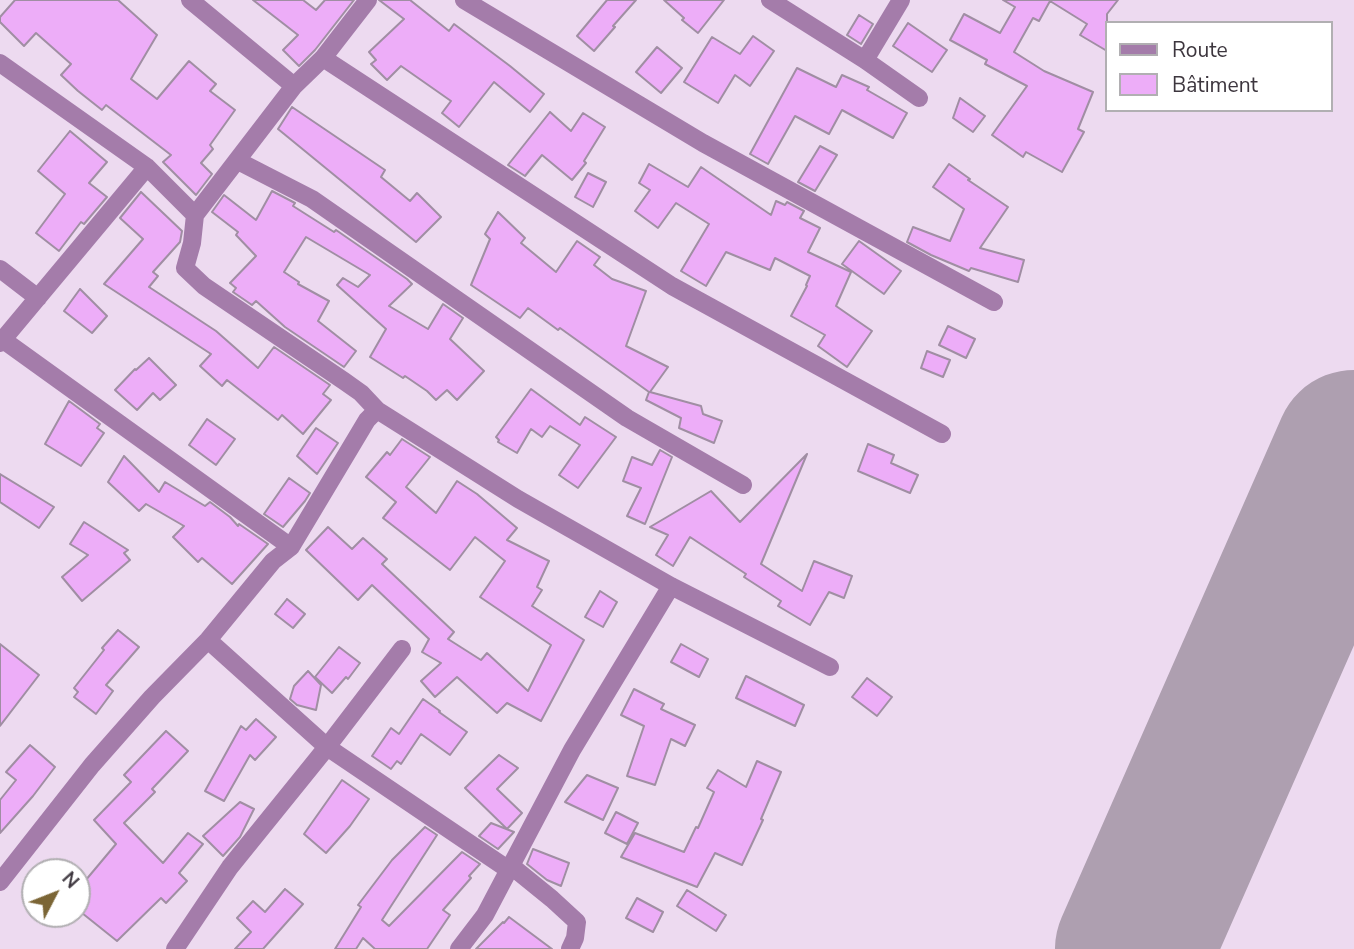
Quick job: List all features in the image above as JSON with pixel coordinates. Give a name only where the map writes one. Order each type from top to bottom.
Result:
[{"type":"street","points":[[190,0],[294,86]]},
{"type":"street","points":[[368,0],[323,58],[294,86],[195,215],[186,268],[204,286],[344,381],[377,410],[518,499],[671,586],[830,667]]},
{"type":"street","points":[[464,0],[703,143],[993,302]]},
{"type":"street","points":[[771,0],[919,98]]},
{"type":"street","points":[[865,60],[901,0]]},
{"type":"street","points":[[323,58],[671,286],[942,434]]},
{"type":"street","points":[[0,63],[147,167],[195,215]]},
{"type":"street","points":[[238,161],[312,199],[627,418],[743,485]]},
{"type":"street","points":[[147,167],[1,341],[291,547]]},
{"type":"street","points":[[0,269],[38,298]]},
{"type":"street","points":[[0,882],[92,765],[152,697],[208,640],[272,561],[291,547],[367,420],[377,410]]},
{"type":"street","points":[[458,949],[485,915],[572,750],[671,586]]},
{"type":"street","points":[[208,640],[327,747],[509,870],[515,869],[577,922],[570,949]]},
{"type":"street","points":[[175,949],[230,867],[402,649]]},
{"type":"building","points":[[15,0],[118,0],[157,35],[131,79],[157,99],[189,61],[216,84],[210,91],[235,110],[210,145],[213,149],[201,163],[212,174],[196,195],[163,162],[171,155],[106,105],[102,110],[61,75],[71,64],[36,33],[24,46],[0,22],[0,17]]},
{"type":"building","points":[[253,0],[303,0],[316,10],[325,0],[354,0],[299,66],[283,50],[298,35]]},
{"type":"building","points":[[379,0],[410,0],[449,31],[454,24],[544,94],[530,112],[494,82],[459,127],[442,113],[451,101],[401,66],[387,80],[371,64],[376,60],[369,52],[404,19]]},
{"type":"building","points":[[607,0],[636,0],[594,51],[577,36]]},
{"type":"building","points":[[664,0],[724,0],[698,33]]},
{"type":"building","points":[[1003,0],[1118,0],[1107,14],[1106,50],[1080,35],[1087,24],[1050,1],[1039,21],[1033,18],[1014,52],[1044,71],[1093,92],[1078,129],[1084,132],[1062,172],[1026,152],[1023,157],[992,135],[1027,86],[985,64],[987,60],[950,40],[964,14],[1000,33],[1015,7]]},
{"type":"building","points":[[859,15],[873,24],[861,44],[847,35]]},
{"type":"building","points":[[908,23],[947,50],[932,72],[893,46]]},
{"type":"building","points":[[753,36],[774,51],[750,86],[735,75],[718,103],[684,82],[712,37],[740,54]]},
{"type":"building","points":[[657,47],[682,68],[661,93],[636,72]]},
{"type":"building","points":[[797,68],[836,87],[842,75],[869,87],[867,90],[907,113],[893,138],[842,110],[829,134],[795,116],[768,164],[750,154]]},
{"type":"building","points":[[960,98],[985,116],[973,132],[953,118]]},
{"type":"building","points":[[292,107],[385,170],[381,177],[410,201],[417,193],[441,217],[416,242],[278,129]]},
{"type":"building","points":[[550,112],[571,131],[583,113],[605,127],[584,161],[586,163],[572,180],[542,155],[525,176],[508,165]]},
{"type":"building","points":[[70,131],[107,162],[89,183],[107,197],[84,224],[81,222],[59,251],[36,233],[65,194],[38,171]]},
{"type":"building","points":[[820,146],[837,155],[815,191],[798,182]]},
{"type":"building","points":[[649,164],[688,187],[701,167],[771,215],[776,201],[785,205],[787,202],[804,211],[800,218],[820,228],[808,252],[851,272],[836,306],[872,331],[847,367],[818,346],[825,335],[791,316],[810,276],[775,258],[770,270],[726,252],[706,286],[681,271],[709,224],[676,203],[658,228],[635,211],[650,190],[639,183]]},
{"type":"building","points":[[949,164],[1008,207],[980,248],[1024,260],[1018,282],[971,268],[969,271],[907,242],[913,227],[950,241],[964,209],[933,187]]},
{"type":"building","points":[[588,173],[606,182],[593,207],[575,197]]},
{"type":"building","points":[[272,191],[295,203],[293,206],[334,232],[336,230],[407,279],[412,284],[389,306],[428,329],[443,304],[463,318],[450,339],[484,371],[457,400],[447,390],[436,400],[405,376],[403,378],[370,357],[386,329],[337,285],[343,278],[358,287],[370,275],[306,237],[284,272],[299,282],[298,284],[329,301],[318,321],[356,351],[344,367],[285,327],[256,301],[252,305],[233,292],[236,288],[230,283],[256,256],[236,235],[238,232],[212,212],[224,195],[256,220]]},
{"type":"building","points":[[141,192],[182,231],[180,242],[153,272],[158,276],[149,287],[216,331],[258,368],[274,347],[330,385],[323,394],[331,400],[303,434],[282,415],[278,420],[227,380],[222,386],[200,366],[211,354],[104,284],[143,239],[120,218]]},
{"type":"building","points":[[498,212],[525,238],[521,243],[556,272],[577,241],[600,257],[594,265],[612,279],[646,291],[626,346],[668,367],[650,392],[701,406],[703,414],[722,421],[714,443],[679,428],[681,418],[646,400],[649,392],[560,328],[558,330],[528,308],[520,318],[471,285],[490,239],[485,234]]},
{"type":"building","points":[[859,241],[901,271],[884,294],[842,264]]},
{"type":"building","points":[[80,289],[107,316],[92,333],[64,311]]},
{"type":"building","points":[[948,326],[975,339],[966,358],[939,345]]},
{"type":"building","points":[[927,351],[950,360],[943,377],[921,368]]},
{"type":"building","points":[[149,358],[176,385],[160,400],[153,393],[137,410],[115,390]]},
{"type":"building","points":[[531,389],[580,425],[585,417],[616,437],[578,488],[559,475],[580,445],[550,426],[542,437],[531,429],[517,453],[498,442],[496,437]]},
{"type":"building","points":[[69,401],[100,424],[97,428],[104,433],[81,466],[45,444]]},
{"type":"building","points":[[207,419],[235,439],[216,465],[189,445]]},
{"type":"building","points":[[316,428],[338,443],[317,474],[297,456]]},
{"type":"building","points":[[402,439],[430,457],[406,487],[436,513],[457,481],[517,528],[507,540],[549,561],[537,587],[542,590],[532,606],[584,640],[541,721],[507,703],[497,713],[457,677],[435,697],[421,681],[441,663],[422,652],[429,639],[372,585],[358,600],[306,550],[328,527],[352,549],[363,538],[387,559],[382,564],[454,632],[448,639],[481,660],[487,653],[528,691],[551,645],[480,597],[505,561],[475,537],[450,570],[383,518],[396,502],[366,477],[387,452],[390,455]]},
{"type":"building","points":[[868,444],[894,455],[891,463],[918,475],[910,493],[858,471]]},
{"type":"building","points":[[660,450],[672,457],[645,524],[627,516],[641,488],[623,481],[632,457],[652,465]]},
{"type":"building","points":[[807,454],[761,564],[802,591],[814,561],[852,576],[844,598],[829,592],[810,625],[778,606],[781,601],[690,537],[673,566],[656,555],[668,535],[650,527],[711,491],[740,522]]},
{"type":"building","points":[[124,456],[159,492],[165,482],[205,506],[210,502],[238,526],[239,524],[268,544],[232,584],[202,558],[198,562],[173,537],[184,526],[146,504],[139,511],[108,482]]},
{"type":"building","points":[[0,474],[54,507],[39,528],[0,502]]},
{"type":"building","points":[[289,478],[310,493],[283,527],[264,514]]},
{"type":"building","points":[[84,522],[128,550],[124,553],[130,560],[82,601],[62,577],[88,555],[70,544]]},
{"type":"building","points":[[600,591],[617,602],[603,627],[585,617]]},
{"type":"building","points":[[287,599],[305,614],[293,628],[275,614]]},
{"type":"building","points":[[118,630],[139,647],[106,685],[113,691],[96,714],[74,697],[78,692],[74,688]]},
{"type":"building","points":[[0,644],[39,675],[0,726]]},
{"type":"building","points":[[681,644],[708,659],[699,677],[671,662]]},
{"type":"building","points":[[339,647],[360,663],[348,679],[346,677],[332,693],[315,677]]},
{"type":"building","points":[[308,671],[321,685],[316,710],[297,705],[290,699],[294,686]]},
{"type":"building","points":[[746,676],[804,705],[795,726],[736,698]]},
{"type":"building","points":[[867,678],[892,697],[877,716],[852,697]]},
{"type":"building","points":[[634,689],[664,704],[661,709],[695,725],[685,746],[671,739],[655,785],[627,776],[644,726],[621,715]]},
{"type":"building","points":[[423,699],[467,732],[450,755],[421,734],[401,764],[397,761],[391,769],[372,756],[391,728],[399,734]]},
{"type":"building","points":[[256,719],[276,737],[255,760],[250,755],[224,801],[205,791],[241,726],[246,730]]},
{"type":"building","points":[[166,731],[188,751],[152,789],[155,792],[124,823],[163,863],[188,833],[203,844],[179,873],[187,881],[166,903],[161,898],[117,941],[91,920],[91,874],[116,844],[94,820],[131,782],[124,775]]},
{"type":"building","points":[[30,745],[55,767],[0,833],[0,800],[16,780],[6,772]]},
{"type":"building","points":[[499,755],[518,768],[497,789],[522,813],[507,829],[465,788]]},
{"type":"building","points":[[757,761],[781,772],[742,865],[715,853],[697,887],[621,857],[635,833],[684,852],[714,792],[707,788],[718,770],[746,787]]},
{"type":"building","points":[[587,775],[618,788],[603,820],[565,802]]},
{"type":"building","points":[[342,780],[369,799],[326,853],[304,834]]},
{"type":"building","points":[[240,802],[254,809],[240,837],[223,856],[203,836]]},
{"type":"building","points":[[616,812],[638,823],[627,844],[605,833]]},
{"type":"building","points":[[491,823],[514,832],[498,849],[479,836]]},
{"type":"building","points":[[425,827],[437,835],[382,920],[389,926],[462,852],[480,864],[443,910],[450,915],[427,949],[375,949],[363,938],[356,949],[335,949],[361,907],[358,905],[392,860]]},
{"type":"building","points":[[533,849],[569,863],[561,886],[547,880],[527,864]]},
{"type":"building","points":[[285,889],[303,904],[263,949],[235,949],[251,932],[237,918],[253,901],[265,912]]},
{"type":"building","points":[[687,890],[726,915],[716,931],[677,906]]},
{"type":"building","points":[[637,898],[663,912],[653,932],[626,918]]},
{"type":"building","points":[[509,917],[552,949],[476,949]]},
{"type":"runway","points":[[1134,949],[1354,449]]}]
